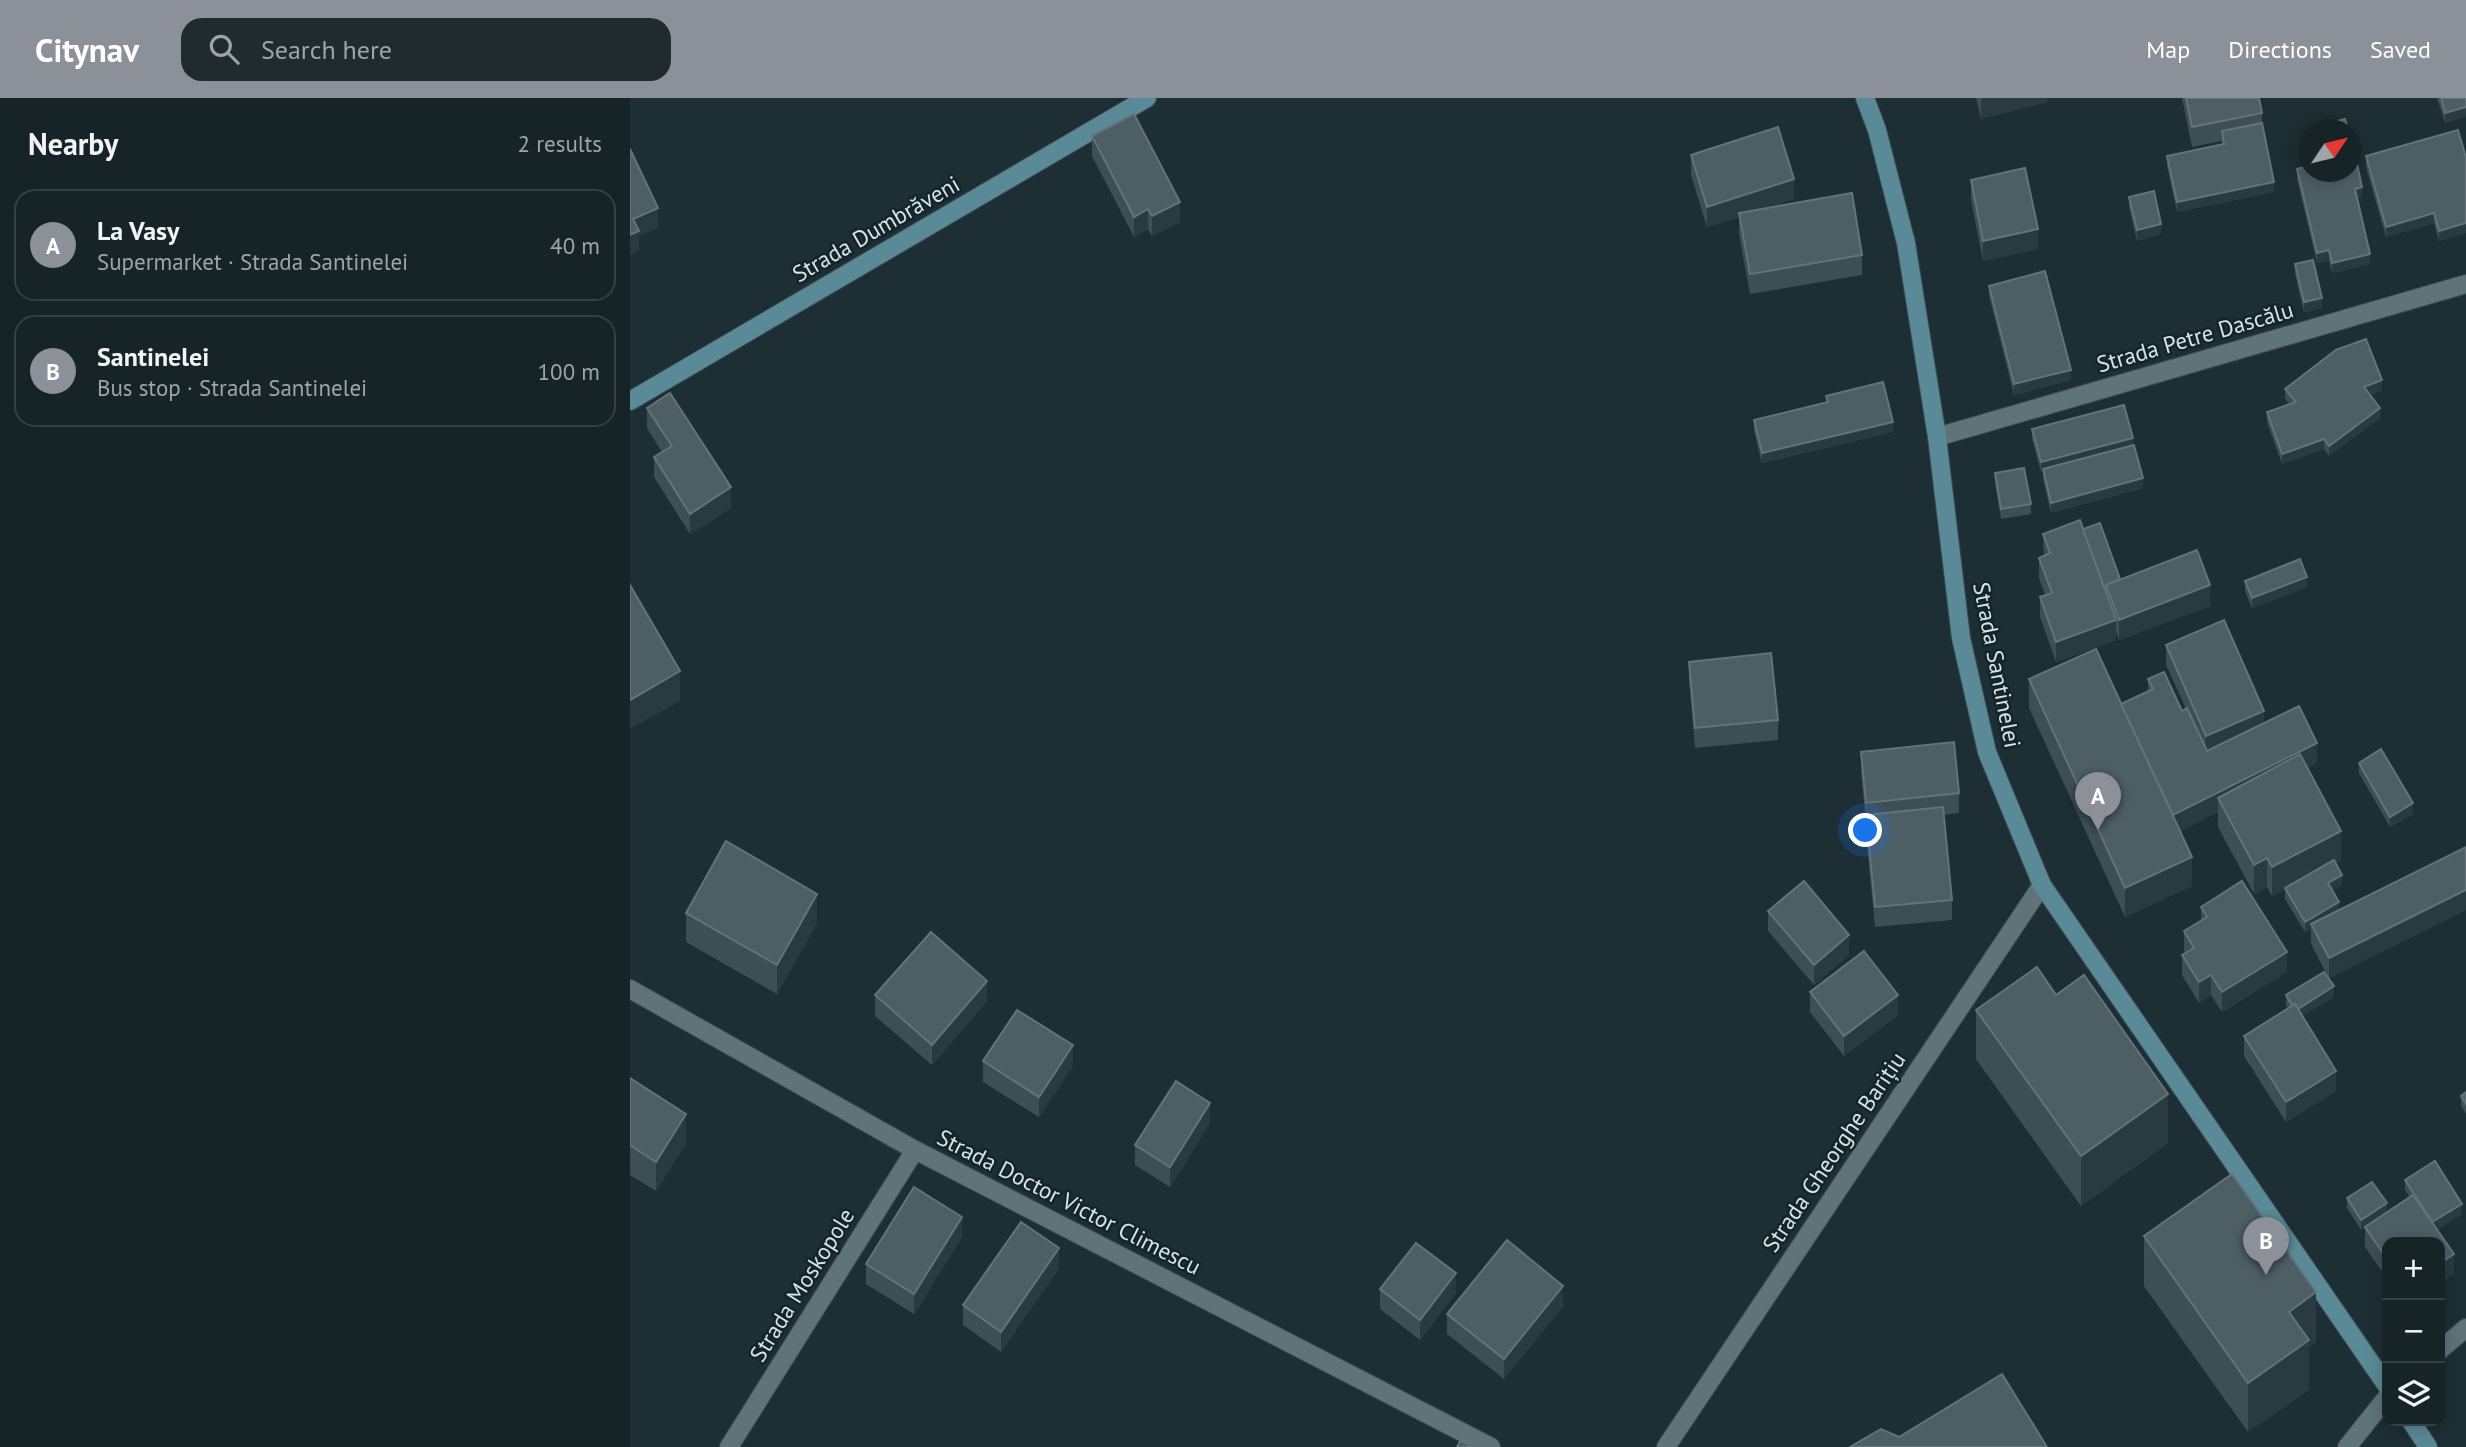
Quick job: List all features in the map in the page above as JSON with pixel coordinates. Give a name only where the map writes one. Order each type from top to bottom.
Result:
[{"type":"street","name":"Strada Dumbrăveni","points":[[630,401],[1147,98]]},
{"type":"street","name":"Strada Santinelei","points":[[1865,98],[1877,130],[1906,243],[1937,437],[1961,638],[1987,752],[2042,885],[2382,1379]]},
{"type":"street","name":"Strada Petre Dascălu","points":[[1937,437],[2466,284]]},
{"type":"street","name":"Strada Gheorghe Barițiu","points":[[1666,1447],[2042,885]]},
{"type":"street","name":"Strada Doctor Victor Climescu","points":[[630,989],[915,1150],[1491,1447]]},
{"type":"street","name":"Strada Moskopole","points":[[729,1447],[915,1150]]},
{"type":"street","points":[[2445,1346],[2466,1328]]},
{"type":"street","points":[[2347,1447],[2382,1403]]},
{"type":"street","points":[[2413,1426],[2428,1447]]},
{"type":"building","points":[[2186,98],[2259,98],[2262,113],[2192,127]]},
{"type":"building","points":[[2441,98],[2466,98],[2466,107],[2445,113]]},
{"type":"building","points":[[1134,114],[1180,202],[1152,216],[1148,209],[1134,217],[1092,136]]},
{"type":"building","points":[[2262,123],[2274,182],[2177,202],[2167,156],[2224,144],[2222,131]]},
{"type":"building","points":[[1778,127],[1794,179],[1707,207],[1691,155]]},
{"type":"building","points":[[2458,130],[2466,158],[2466,223],[2439,231],[2434,213],[2386,227],[2366,156]]},
{"type":"building","points":[[630,149],[658,208],[633,219],[639,231],[630,235]]},
{"type":"building","points":[[2025,168],[2038,229],[1983,241],[1971,180]]},
{"type":"building","points":[[2300,182],[2361,182],[2362,187],[2355,189],[2370,254],[2332,263],[2329,250],[2317,253]]},
{"type":"building","points":[[2154,191],[2161,224],[2137,230],[2129,197]]},
{"type":"building","points":[[1852,193],[1862,255],[1750,274],[1739,213]]},
{"type":"building","points":[[2313,260],[2322,298],[2304,302],[2295,264]]},
{"type":"building","points":[[2045,271],[2071,370],[2014,384],[1989,286]]},
{"type":"building","points":[[2366,339],[2382,380],[2364,387],[2380,408],[2329,446],[2324,439],[2282,454],[2267,412],[2296,402],[2285,389],[2336,350]]},
{"type":"building","points":[[1883,382],[1893,422],[1762,453],[1754,420],[1828,402],[1826,396]]},
{"type":"building","points":[[670,393],[731,487],[690,514],[654,457],[672,446],[647,408]]},
{"type":"building","points":[[2124,405],[2133,438],[2041,462],[2032,429]]},
{"type":"building","points":[[2134,445],[2143,478],[2051,503],[2043,469]]},
{"type":"building","points":[[2024,468],[2031,504],[2001,509],[1995,473]]},
{"type":"building","points":[[2080,520],[2116,620],[2056,642],[2040,597],[2052,593],[2039,558],[2050,553],[2043,534]]},
{"type":"building","points":[[2100,523],[2120,579],[2104,587],[2083,529]]},
{"type":"building","points":[[2197,550],[2210,585],[2119,620],[2106,585]]},
{"type":"building","points":[[2300,559],[2307,577],[2252,598],[2245,581]]},
{"type":"building","points":[[630,585],[680,671],[630,700]]},
{"type":"building","points":[[2224,620],[2264,711],[2206,736],[2166,645]]},
{"type":"building","points":[[2096,649],[2192,857],[2125,888],[2029,679]]},
{"type":"building","points":[[1771,653],[1778,720],[1695,728],[1689,662]]},
{"type":"building","points":[[2164,672],[2182,711],[2187,708],[2207,751],[2299,706],[2317,743],[2173,815],[2121,704],[2153,689],[2148,679]]},
{"type":"building","points":[[1954,742],[1959,793],[1866,803],[1861,752]]},
{"type":"building","points":[[2381,749],[2413,803],[2390,817],[2359,763]]},
{"type":"building","points":[[2300,754],[2341,831],[2272,867],[2267,858],[2254,865],[2218,798]]},
{"type":"building","points":[[1943,807],[1952,900],[1875,907],[1866,815]]},
{"type":"building","points":[[726,841],[817,894],[777,965],[686,913]]},
{"type":"building","points":[[2466,847],[2466,890],[2329,958],[2311,924]]},
{"type":"building","points":[[2334,860],[2342,875],[2328,883],[2339,902],[2305,922],[2285,888]]},
{"type":"building","points":[[1804,881],[1849,935],[1814,965],[1768,911]]},
{"type":"building","points":[[2242,881],[2287,952],[2222,992],[2211,975],[2199,982],[2182,955],[2194,948],[2184,931],[2207,917],[2201,907]]},
{"type":"building","points":[[931,932],[987,981],[932,1045],[875,995]]},
{"type":"building","points":[[1864,951],[1898,995],[1844,1036],[1810,992]]},
{"type":"building","points":[[2037,967],[2056,995],[2084,975],[2168,1094],[2081,1156],[1976,1010]]},
{"type":"building","points":[[2324,972],[2334,986],[2298,1009],[2295,1004],[2292,1006],[2286,995]]},
{"type":"building","points":[[2295,1004],[2336,1071],[2286,1102],[2244,1036]]},
{"type":"building","points":[[1017,1010],[1073,1045],[1039,1097],[983,1061]]},
{"type":"building","points":[[630,1078],[686,1114],[656,1162],[630,1145]]},
{"type":"building","points":[[1176,1081],[1210,1103],[1170,1167],[1135,1145]]},
{"type":"building","points":[[2435,1161],[2462,1204],[2432,1222],[2405,1180]]},
{"type":"building","points":[[2232,1174],[2316,1292],[2289,1312],[2309,1340],[2248,1383],[2144,1236]]},
{"type":"building","points":[[2372,1182],[2387,1203],[2361,1220],[2347,1198]]},
{"type":"building","points":[[914,1187],[962,1217],[914,1294],[866,1264]]},
{"type":"building","points":[[2413,1195],[2442,1237],[2382,1237],[2382,1252],[2365,1227]]},
{"type":"building","points":[[1021,1222],[1059,1248],[1001,1332],[963,1305]]},
{"type":"building","points":[[1507,1240],[1563,1286],[1504,1359],[1447,1314]]},
{"type":"building","points":[[2445,1241],[2454,1254],[2445,1260]]},
{"type":"building","points":[[1416,1243],[1456,1273],[1420,1320],[1380,1289]]},
{"type":"building","points":[[2002,1374],[2047,1447],[1850,1447],[1881,1429],[1899,1437]]},
{"type":"building","points":[[1460,1441],[1473,1447],[1457,1447]]},
{"type":"place","name":"La Vasy","points":[[2098,830]]},
{"type":"place","name":"Santinelei","points":[[2266,1275]]}]
